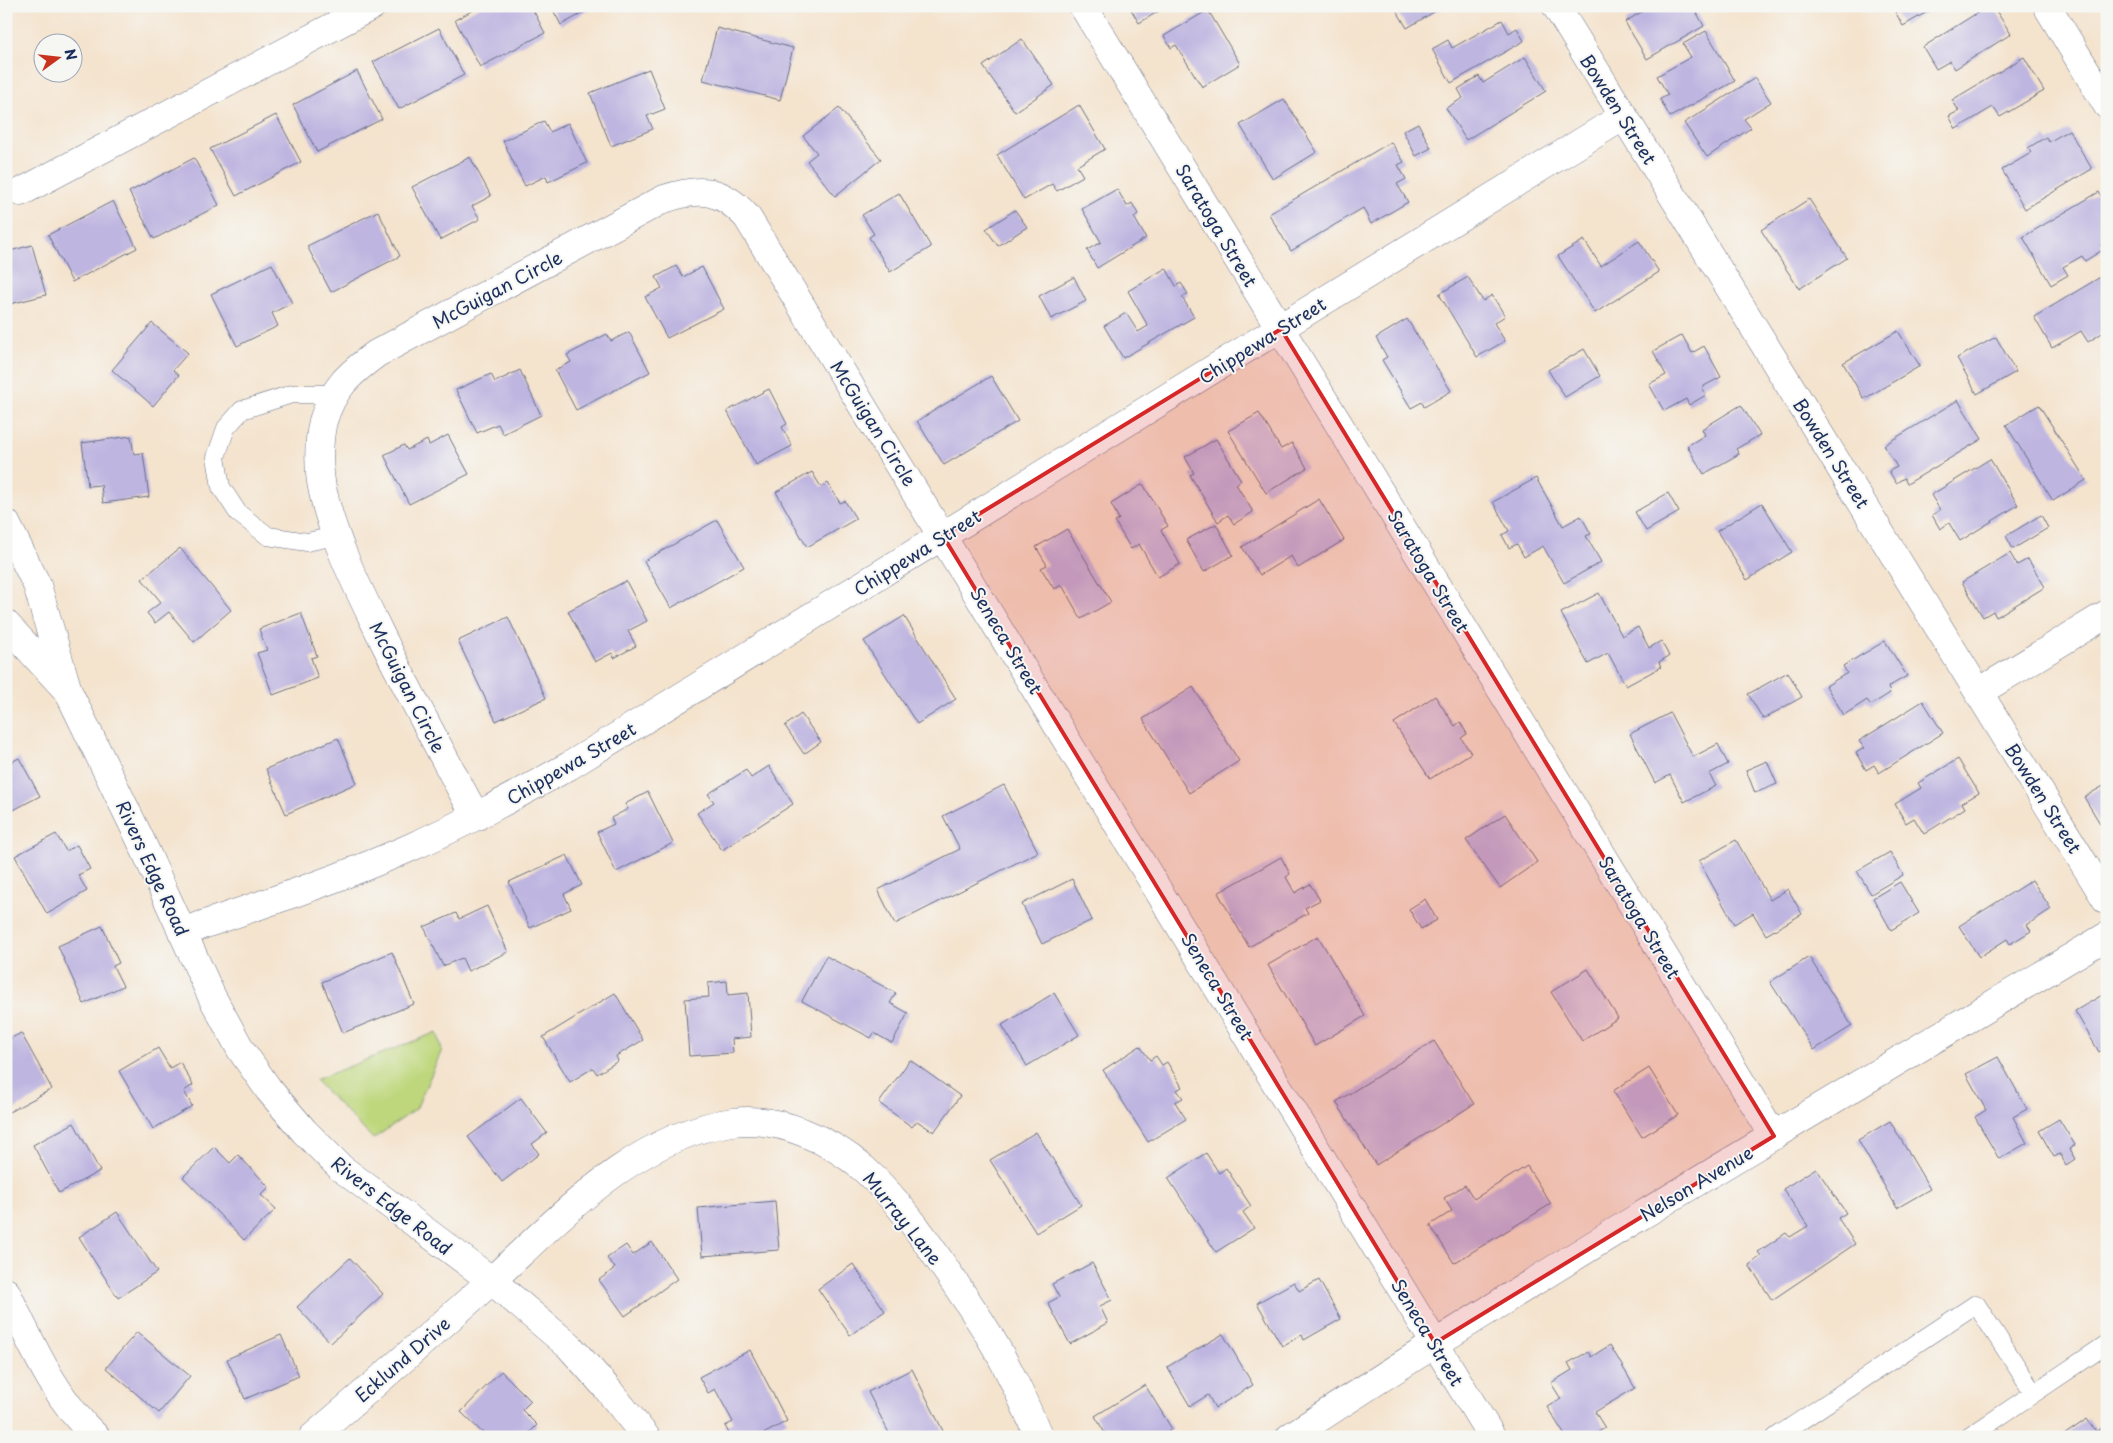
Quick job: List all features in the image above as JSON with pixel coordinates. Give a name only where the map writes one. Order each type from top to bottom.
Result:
[{"type":"street","points":[[21,192],[338,14],[372,6]]},
{"type":"street","name":"Saratoga Street","points":[[1083,6],[1774,1136]]},
{"type":"street","name":"Bowden Street","points":[[1556,6],[2107,900]]},
{"type":"street","points":[[2047,6],[2107,105]]},
{"type":"street","name":"Chippewa Street","points":[[182,932],[318,884],[406,850],[476,817],[569,766],[1624,116]]},
{"type":"street","name":"McGuigan Circle","points":[[476,817],[399,674],[335,536],[322,490],[320,453],[323,422],[333,394],[349,373],[376,354],[664,199],[687,192],[711,193],[733,201],[747,217],[944,536]]},
{"type":"street","name":"Rivers Edge Road","points":[[6,523],[38,585],[68,691],[140,839],[212,997],[241,1050],[269,1090],[304,1131],[341,1168],[491,1280],[569,1346],[611,1393],[646,1437]]},
{"type":"street","name":"Seneca Street","points":[[944,536],[1492,1437]]},
{"type":"street","points":[[1979,692],[2107,614]]},
{"type":"street","name":"Rivers Edge Road","points":[[6,624],[68,691]]},
{"type":"street","name":"Nelson Avenue","points":[[1290,1437],[1435,1343],[2107,936]]},
{"type":"street","name":"Murray Lane","points":[[491,1280],[538,1234],[571,1207],[621,1169],[656,1148],[695,1131],[734,1122],[767,1123],[803,1130],[834,1146],[865,1170],[923,1236],[994,1343],[1039,1437]]},
{"type":"street","name":"Ecklund Drive","points":[[313,1437],[491,1280]]},
{"type":"street","points":[[6,1292],[33,1347],[62,1396],[96,1437]]},
{"type":"lane","points":[[333,394],[292,394],[265,401],[242,410],[226,428],[216,458],[221,487],[238,513],[268,536],[307,542],[335,536]]},
{"type":"lane","points":[[1776,1437],[1976,1304],[2034,1393]]},
{"type":"lane","points":[[1968,1437],[2107,1344]]},
{"type":"highlighted area","points":[[1281,329],[1774,1136],[1435,1343],[943,536]]},
{"type":"green space","points":[[437,1032],[442,1050],[416,1109],[373,1139],[315,1080]]},
{"type":"building","points":[[481,6],[531,6],[545,33],[480,67],[455,20]]},
{"type":"building","points":[[551,6],[596,6],[561,25]]},
{"type":"building","points":[[1129,6],[1163,6],[1164,8],[1139,23]]},
{"type":"building","points":[[1394,6],[1444,6],[1407,28]]},
{"type":"building","points":[[1651,6],[1693,6],[1704,26],[1647,59],[1625,22]]},
{"type":"building","points":[[1892,6],[1937,6],[1903,26]]},
{"type":"building","points":[[1988,6],[1993,6],[2011,34],[1955,69],[1950,61],[1936,69],[1923,47]]},
{"type":"building","points":[[1208,10],[1240,64],[1202,87],[1176,45],[1171,48],[1164,36]]},
{"type":"building","points":[[1502,20],[1509,33],[1517,28],[1524,41],[1451,83],[1432,49],[1448,40],[1452,48]]},
{"type":"building","points":[[439,28],[464,75],[399,109],[373,62]]},
{"type":"building","points":[[717,28],[793,48],[780,100],[703,80]]},
{"type":"building","points":[[1706,31],[1735,81],[1670,117],[1660,99],[1668,95],[1657,76],[1691,57],[1683,44]]},
{"type":"building","points":[[1022,39],[1054,85],[1015,112],[983,66]]},
{"type":"building","points":[[1525,57],[1546,91],[1466,140],[1446,108],[1463,98],[1458,89],[1479,76],[1483,83]]},
{"type":"building","points":[[2024,57],[2044,91],[2000,117],[1993,107],[1956,129],[1949,116],[1959,111],[1952,100]]},
{"type":"building","points":[[649,69],[665,109],[647,116],[653,129],[611,146],[590,93]]},
{"type":"building","points":[[357,71],[382,119],[317,152],[293,105]]},
{"type":"building","points":[[1755,78],[1771,102],[1744,119],[1751,128],[1707,157],[1684,123]]},
{"type":"building","points":[[1284,99],[1317,152],[1273,179],[1240,125]]},
{"type":"building","points":[[1079,105],[1105,149],[1077,166],[1083,176],[1057,191],[1052,184],[1024,200],[997,155]]},
{"type":"building","points":[[839,108],[881,159],[835,196],[807,161],[817,153],[803,136]]},
{"type":"building","points":[[276,115],[301,162],[236,196],[210,149]]},
{"type":"building","points":[[544,121],[550,132],[568,123],[587,163],[548,182],[546,176],[525,186],[503,141]]},
{"type":"building","points":[[1418,123],[1431,148],[1416,156],[1403,131]]},
{"type":"building","points":[[2069,130],[2092,169],[2025,209],[2002,170],[2031,153],[2028,148],[2046,137],[2049,142]]},
{"type":"building","points":[[1391,142],[1404,162],[1398,165],[1406,179],[1397,184],[1408,202],[1371,224],[1363,208],[1291,251],[1269,214]]},
{"type":"building","points":[[470,157],[491,196],[472,206],[480,219],[440,240],[412,187]]},
{"type":"building","points":[[194,158],[219,205],[154,239],[129,192]]},
{"type":"building","points":[[1117,189],[1127,206],[1132,203],[1138,214],[1134,217],[1146,238],[1097,268],[1087,250],[1101,242],[1082,209]]},
{"type":"building","points":[[2099,192],[2107,205],[2107,242],[2101,245],[2104,249],[2085,261],[2082,256],[2063,267],[2068,275],[2051,285],[2023,237]]},
{"type":"building","points":[[899,193],[931,247],[890,272],[869,237],[874,234],[862,215]]},
{"type":"building","points":[[1809,199],[1847,258],[1799,289],[1761,230]]},
{"type":"building","points":[[113,201],[137,248],[72,282],[48,235]]},
{"type":"building","points":[[1015,210],[1027,227],[998,246],[986,229]]},
{"type":"building","points":[[378,211],[400,256],[331,292],[307,246]]},
{"type":"building","points":[[1584,240],[1601,266],[1639,241],[1659,272],[1595,313],[1558,256]]},
{"type":"building","points":[[32,245],[46,295],[6,305],[6,252]]},
{"type":"building","points":[[272,264],[292,303],[272,313],[278,326],[237,346],[211,294]]},
{"type":"building","points":[[676,266],[683,277],[702,267],[724,309],[667,338],[645,297],[662,288],[656,277]]},
{"type":"building","points":[[1166,268],[1176,286],[1181,283],[1188,294],[1182,297],[1194,317],[1123,358],[1104,326],[1126,313],[1138,332],[1148,326],[1128,291]]},
{"type":"building","points":[[2107,273],[2107,330],[2088,342],[2081,331],[2052,348],[2034,317]]},
{"type":"building","points":[[1074,277],[1086,301],[1051,319],[1039,296]]},
{"type":"building","points":[[1468,277],[1483,301],[1492,295],[1505,316],[1494,323],[1505,341],[1477,357],[1439,294]]},
{"type":"building","points":[[1407,319],[1451,391],[1424,407],[1422,402],[1411,408],[1382,360],[1387,357],[1376,338]]},
{"type":"building","points":[[152,323],[188,353],[173,370],[179,375],[153,406],[112,370]]},
{"type":"building","points":[[1898,331],[1920,366],[1864,399],[1843,363]]},
{"type":"building","points":[[629,332],[650,372],[576,410],[555,370],[571,362],[567,355],[607,334],[611,341]]},
{"type":"building","points":[[1682,335],[1692,353],[1704,346],[1721,377],[1702,387],[1706,395],[1689,405],[1686,399],[1664,411],[1649,384],[1666,375],[1653,351]]},
{"type":"building","points":[[1996,337],[2016,372],[1977,394],[1957,358]]},
{"type":"building","points":[[1584,349],[1600,376],[1565,397],[1548,370]]},
{"type":"building","points":[[520,370],[541,415],[503,434],[498,424],[477,433],[456,390],[491,374],[495,382]]},
{"type":"building","points":[[991,376],[1018,421],[944,465],[917,421]]},
{"type":"building","points":[[769,389],[787,424],[782,427],[792,446],[756,465],[727,411]]},
{"type":"building","points":[[1958,400],[1982,439],[1907,484],[1904,478],[1896,483],[1889,471],[1897,467],[1884,445]]},
{"type":"building","points":[[1741,405],[1760,435],[1736,449],[1739,454],[1704,474],[1687,446],[1705,435],[1702,429]]},
{"type":"building","points":[[2039,405],[2086,480],[2053,501],[2006,425]]},
{"type":"building","points":[[1259,413],[1281,449],[1292,443],[1307,468],[1266,493],[1228,431]]},
{"type":"building","points":[[448,435],[469,474],[409,504],[384,455],[404,445],[407,450],[427,440],[429,445]]},
{"type":"building","points":[[131,436],[134,454],[143,453],[149,497],[103,503],[101,485],[88,486],[82,443]]},
{"type":"building","points":[[1216,439],[1241,480],[1236,484],[1253,512],[1234,524],[1228,515],[1218,522],[1190,475],[1194,473],[1185,457]]},
{"type":"building","points":[[1990,459],[2018,505],[1960,541],[1949,523],[1940,529],[1932,515],[1940,510],[1931,495]]},
{"type":"building","points":[[812,472],[821,487],[828,483],[840,503],[845,501],[856,519],[807,547],[776,492]]},
{"type":"building","points":[[1536,478],[1563,526],[1581,516],[1591,534],[1586,536],[1601,562],[1564,583],[1543,546],[1524,557],[1517,544],[1509,548],[1502,535],[1509,531],[1493,502]]},
{"type":"building","points":[[1143,484],[1168,526],[1161,530],[1180,564],[1158,577],[1139,544],[1131,549],[1115,522],[1119,519],[1111,504]]},
{"type":"building","points":[[1668,493],[1679,512],[1646,531],[1635,512]]},
{"type":"building","points":[[1319,499],[1344,540],[1298,568],[1291,556],[1260,575],[1242,547]]},
{"type":"building","points":[[1762,503],[1792,552],[1747,580],[1717,531]]},
{"type":"building","points":[[2041,515],[2048,528],[2013,549],[2006,536]]},
{"type":"building","points":[[717,520],[744,567],[671,608],[644,561]]},
{"type":"building","points":[[1216,524],[1233,555],[1204,572],[1186,540]]},
{"type":"building","points":[[1067,529],[1111,602],[1081,619],[1062,585],[1054,589],[1041,568],[1047,565],[1036,547]]},
{"type":"building","points":[[180,548],[231,610],[194,642],[169,612],[155,623],[147,613],[161,602],[142,579]]},
{"type":"building","points":[[2010,553],[2017,565],[2028,559],[2045,587],[1996,617],[1993,611],[1983,617],[1962,582]]},
{"type":"building","points":[[626,581],[647,621],[628,631],[636,646],[614,658],[612,653],[595,662],[568,611]]},
{"type":"building","points":[[1599,593],[1622,636],[1638,627],[1649,648],[1661,641],[1669,656],[1659,662],[1661,667],[1626,686],[1608,653],[1588,664],[1561,613]]},
{"type":"building","points":[[301,613],[317,656],[311,658],[318,678],[273,695],[257,653],[267,650],[259,629]]},
{"type":"building","points":[[904,616],[956,699],[917,724],[864,641]]},
{"type":"building","points":[[508,617],[546,698],[496,721],[458,641]]},
{"type":"building","points":[[1885,641],[1907,676],[1888,687],[1890,693],[1871,705],[1867,700],[1844,715],[1826,686],[1847,673],[1843,666]]},
{"type":"building","points":[[1788,672],[1802,697],[1763,719],[1748,694]]},
{"type":"building","points":[[1193,687],[1239,761],[1189,793],[1143,719]]},
{"type":"building","points":[[1435,696],[1455,726],[1460,722],[1467,734],[1461,738],[1471,753],[1430,779],[1394,723]]},
{"type":"building","points":[[1923,701],[1943,733],[1879,773],[1874,765],[1866,770],[1856,753],[1864,748],[1859,741]]},
{"type":"building","points":[[1670,713],[1693,757],[1718,744],[1728,764],[1709,774],[1716,786],[1684,802],[1670,775],[1655,783],[1630,734]]},
{"type":"building","points":[[801,714],[821,742],[804,754],[785,726]]},
{"type":"building","points":[[338,738],[357,783],[286,814],[266,769]]},
{"type":"building","points":[[19,758],[40,796],[6,814],[6,765]]},
{"type":"building","points":[[1958,759],[1979,793],[1962,803],[1965,808],[1924,834],[1914,818],[1906,823],[1895,804],[1921,788],[1918,783]]},
{"type":"building","points":[[1767,761],[1777,784],[1755,793],[1746,770]]},
{"type":"building","points":[[769,766],[793,804],[722,850],[697,813],[714,802],[708,794],[746,770],[751,778]]},
{"type":"building","points":[[2107,784],[2107,822],[2101,825],[2084,797]]},
{"type":"building","points":[[1004,785],[1038,852],[895,924],[878,890],[960,849],[943,816]]},
{"type":"building","points":[[648,792],[673,843],[616,872],[597,832],[614,824],[611,818],[628,809],[625,804]]},
{"type":"building","points":[[1505,814],[1537,862],[1500,888],[1466,840]]},
{"type":"building","points":[[56,834],[66,851],[77,845],[90,869],[78,875],[87,891],[47,914],[15,856]]},
{"type":"building","points":[[1736,840],[1770,900],[1788,889],[1802,914],[1766,935],[1753,913],[1734,924],[1699,861]]},
{"type":"building","points":[[1890,852],[1903,875],[1871,894],[1857,871]]},
{"type":"building","points":[[567,855],[582,885],[564,894],[571,909],[530,928],[509,882]]},
{"type":"building","points":[[1281,857],[1290,874],[1286,877],[1295,893],[1310,884],[1320,900],[1305,908],[1308,913],[1249,947],[1218,893]]},
{"type":"building","points":[[1072,879],[1092,920],[1042,944],[1022,904]]},
{"type":"building","points":[[2032,880],[2051,909],[2027,925],[2031,931],[2010,944],[2007,939],[1979,957],[1959,926]]},
{"type":"building","points":[[1900,882],[1919,913],[1891,930],[1873,898]]},
{"type":"building","points":[[1425,899],[1437,920],[1421,929],[1409,909]]},
{"type":"building","points":[[487,906],[508,952],[468,971],[462,958],[443,966],[424,927],[456,913],[459,919]]},
{"type":"building","points":[[102,926],[119,963],[113,966],[123,986],[84,1004],[58,946]]},
{"type":"building","points":[[1318,936],[1365,1016],[1315,1046],[1268,965]]},
{"type":"building","points":[[392,952],[414,1004],[343,1033],[322,982]]},
{"type":"building","points":[[826,956],[896,993],[890,1003],[908,1013],[892,1043],[874,1033],[871,1038],[802,1001]]},
{"type":"building","points":[[1809,957],[1852,1026],[1814,1050],[1770,982]]},
{"type":"building","points":[[1588,969],[1618,1018],[1582,1041],[1551,992]]},
{"type":"building","points":[[727,981],[728,995],[748,993],[751,1037],[732,1039],[733,1053],[689,1056],[685,999],[709,997],[708,983]]},
{"type":"building","points":[[615,993],[643,1040],[616,1056],[618,1061],[597,1074],[593,1068],[570,1082],[543,1037]]},
{"type":"building","points":[[1054,993],[1079,1035],[1027,1066],[1002,1025]]},
{"type":"building","points":[[2104,994],[2107,999],[2107,1047],[2099,1052],[2075,1011]]},
{"type":"building","points":[[21,1033],[52,1089],[9,1112],[6,1107],[6,1041]]},
{"type":"building","points":[[1434,1041],[1474,1104],[1376,1165],[1336,1102]]},
{"type":"building","points":[[1140,1046],[1150,1060],[1156,1056],[1162,1065],[1167,1062],[1182,1087],[1177,1090],[1183,1098],[1175,1102],[1186,1119],[1148,1142],[1103,1070]]},
{"type":"building","points":[[158,1048],[170,1068],[180,1062],[193,1085],[184,1091],[192,1106],[153,1129],[119,1071]]},
{"type":"building","points":[[1998,1057],[2027,1109],[2013,1117],[2027,1143],[1999,1159],[1975,1117],[1986,1110],[1966,1074]]},
{"type":"building","points":[[910,1060],[960,1096],[934,1132],[917,1121],[912,1127],[879,1103]]},
{"type":"building","points":[[1649,1068],[1678,1115],[1642,1137],[1613,1091]]},
{"type":"building","points":[[521,1098],[547,1133],[532,1144],[539,1154],[502,1182],[468,1137]]},
{"type":"building","points":[[2059,1119],[2075,1145],[2069,1149],[2075,1159],[2066,1165],[2060,1154],[2054,1157],[2039,1131]]},
{"type":"building","points":[[1890,1121],[1930,1189],[1897,1208],[1858,1140]]},
{"type":"building","points":[[74,1123],[100,1171],[59,1193],[33,1145]]},
{"type":"building","points":[[1036,1132],[1081,1205],[1036,1233],[990,1160]]},
{"type":"building","points":[[214,1147],[230,1163],[238,1155],[269,1187],[261,1195],[276,1209],[244,1240],[183,1177]]},
{"type":"building","points":[[1206,1153],[1219,1173],[1226,1168],[1251,1206],[1243,1212],[1254,1228],[1216,1252],[1168,1178]]},
{"type":"building","points":[[1527,1166],[1551,1204],[1454,1263],[1430,1225],[1452,1211],[1444,1198],[1465,1185],[1474,1199]]},
{"type":"building","points":[[1816,1168],[1846,1213],[1838,1218],[1855,1244],[1772,1300],[1749,1265],[1761,1256],[1758,1252],[1786,1233],[1790,1237],[1808,1226],[1783,1189]]},
{"type":"building","points":[[775,1201],[779,1250],[702,1256],[698,1208]]},
{"type":"building","points":[[117,1212],[157,1272],[118,1298],[79,1237]]},
{"type":"building","points":[[652,1242],[677,1279],[625,1316],[599,1280],[615,1268],[607,1258],[626,1245],[633,1255]]},
{"type":"building","points":[[350,1258],[383,1294],[331,1343],[297,1307]]},
{"type":"building","points":[[1092,1263],[1112,1300],[1100,1306],[1108,1323],[1070,1344],[1048,1303],[1059,1297],[1052,1284]]},
{"type":"building","points":[[853,1264],[885,1311],[850,1335],[818,1289]]},
{"type":"building","points":[[1319,1280],[1341,1319],[1304,1340],[1302,1335],[1282,1346],[1257,1303],[1294,1282],[1299,1291]]},
{"type":"building","points":[[137,1332],[190,1376],[159,1413],[106,1368]]},
{"type":"building","points":[[1223,1334],[1253,1385],[1215,1408],[1208,1395],[1190,1406],[1167,1367]]},
{"type":"building","points":[[281,1335],[299,1376],[245,1399],[227,1359]]},
{"type":"building","points":[[1610,1345],[1635,1388],[1595,1412],[1605,1428],[1590,1437],[1566,1437],[1547,1407],[1561,1399],[1551,1383],[1572,1370],[1568,1363],[1588,1352],[1591,1357]]},
{"type":"building","points":[[750,1350],[787,1421],[758,1437],[731,1437],[725,1426],[733,1422],[715,1389],[708,1393],[699,1377]]},
{"type":"building","points":[[912,1369],[946,1437],[891,1437],[868,1392]]},
{"type":"building","points":[[501,1371],[531,1401],[522,1410],[537,1425],[525,1437],[487,1437],[461,1412]]},
{"type":"building","points":[[1145,1385],[1172,1429],[1160,1437],[1107,1437],[1095,1416]]},
{"type":"building","points":[[2087,1419],[2096,1432],[2107,1425],[2107,1437],[2061,1437]]}]
